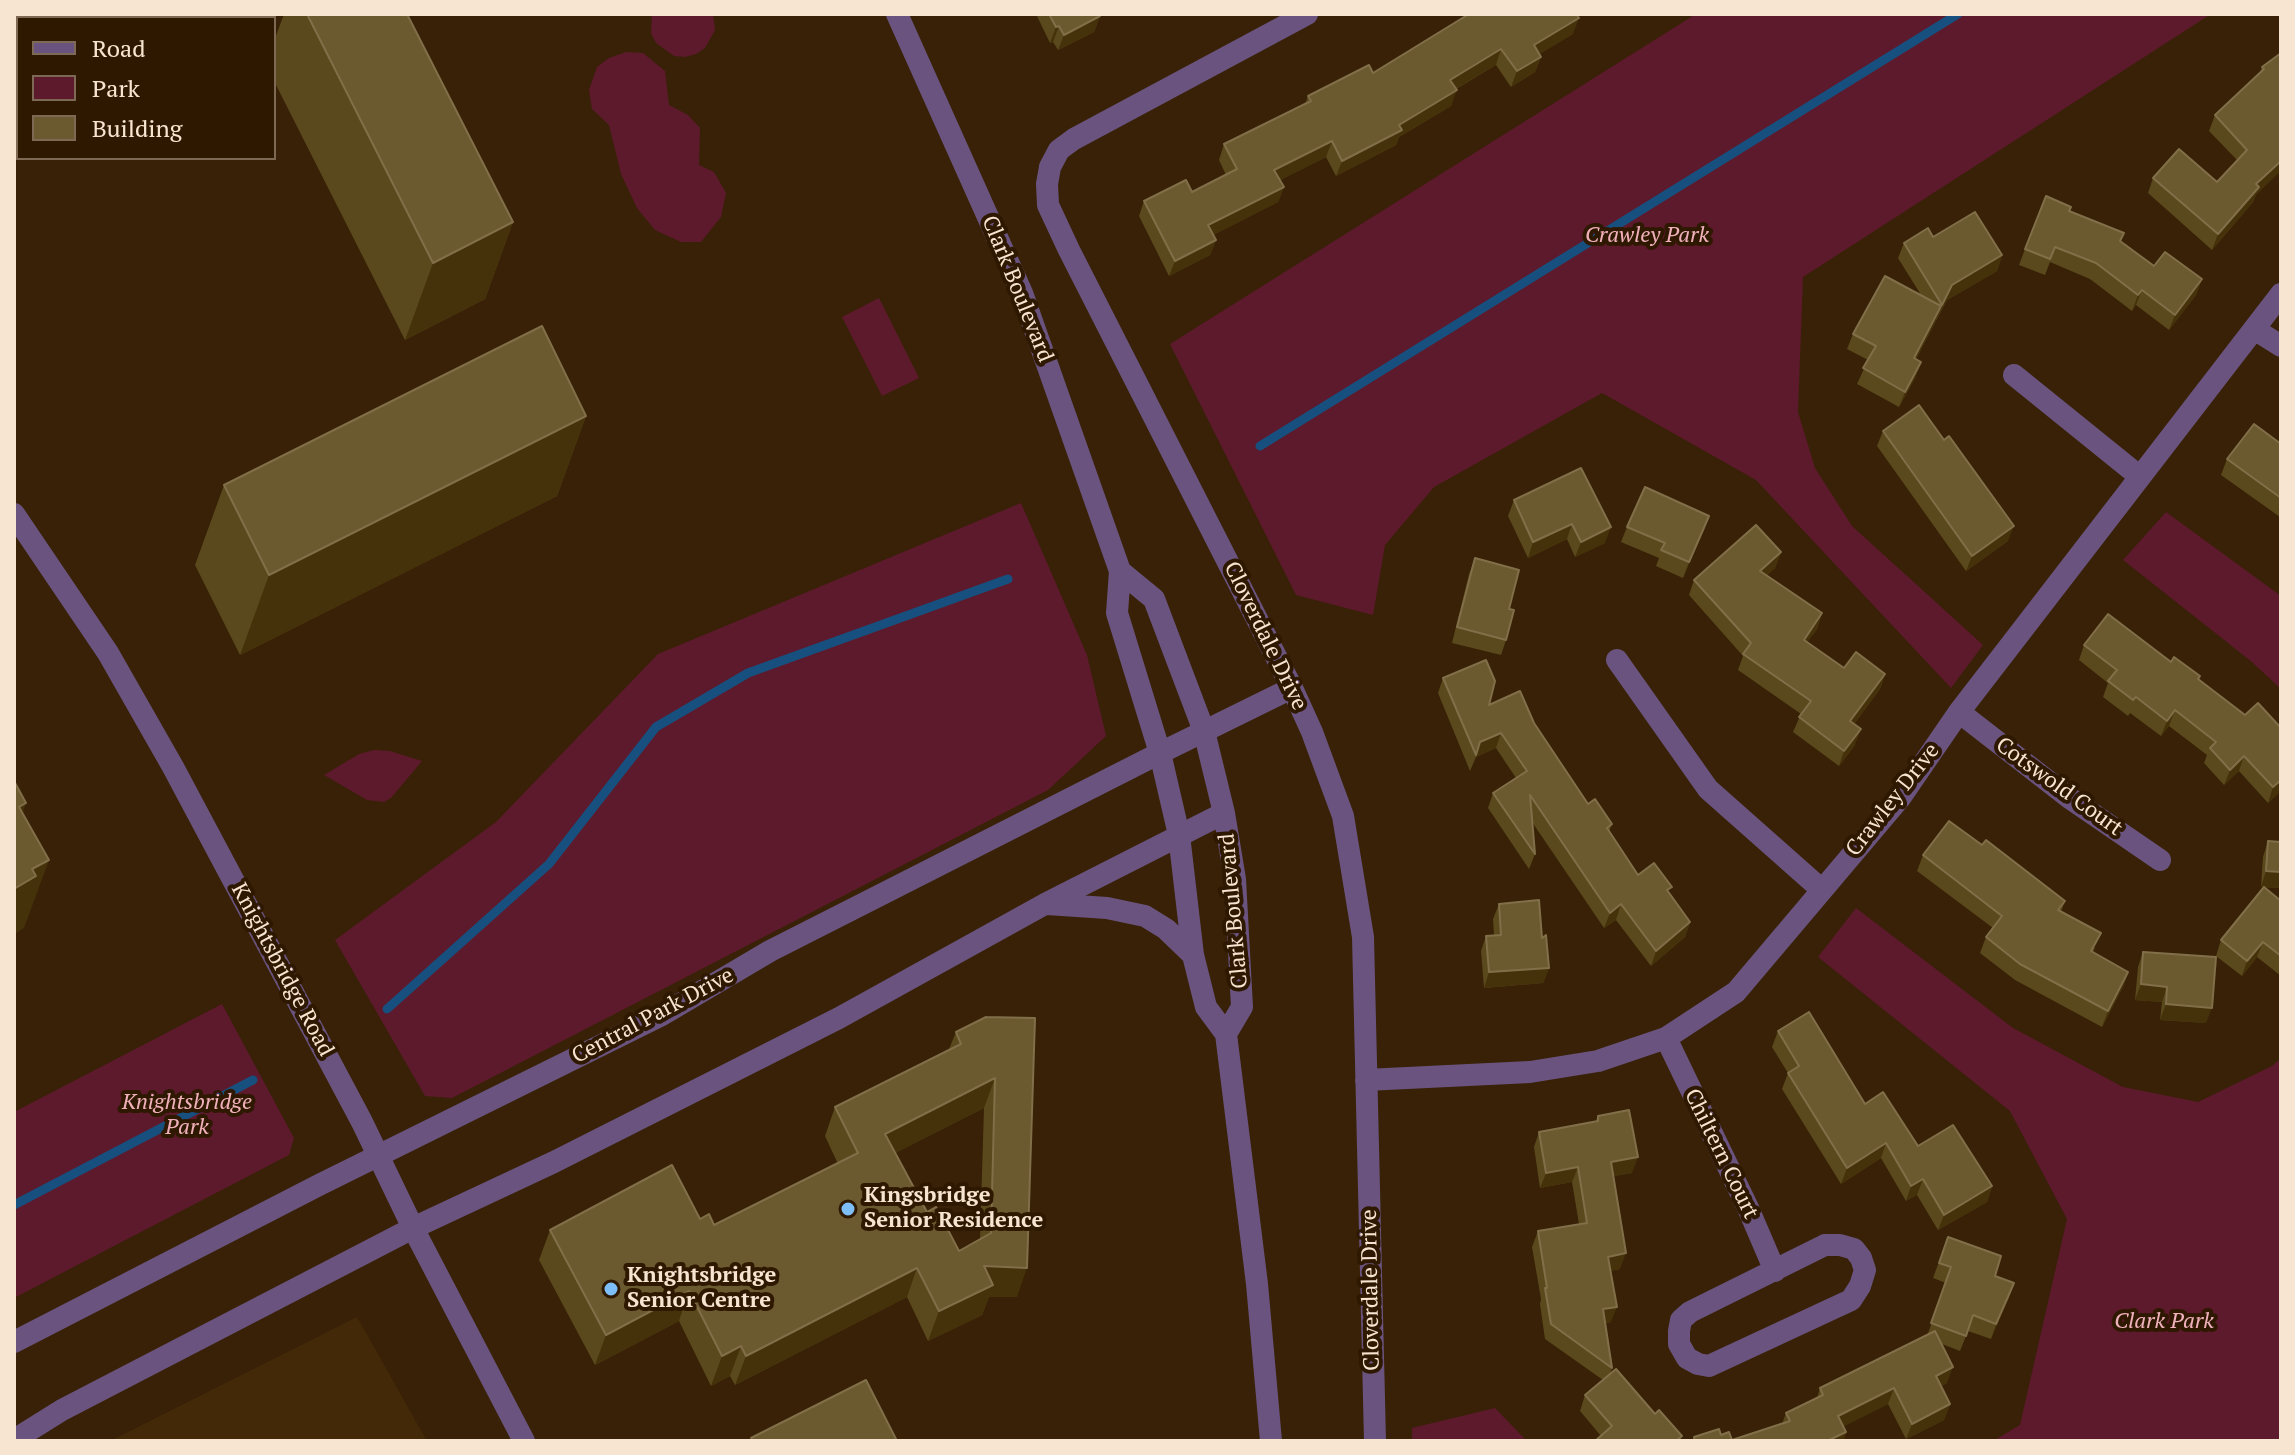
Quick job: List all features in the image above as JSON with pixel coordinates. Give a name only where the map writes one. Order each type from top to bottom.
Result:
[{"type":"street","name":"Clark Boulevard","points":[[897,14],[1022,293],[1120,571],[1117,613],[1160,753],[1179,835],[1193,955],[1206,1007],[1226,1034],[1257,1284],[1271,1441]]},
{"type":"street","name":"Cloverdale Drive","points":[[1307,14],[1074,139],[1059,150],[1050,167],[1048,205],[1292,688],[1343,816],[1363,937],[1375,1441]]},
{"type":"street","name":"Crawley Drive","points":[[1366,1080],[1530,1072],[1598,1061],[1666,1038],[1736,992],[1900,798],[1959,712],[2281,294]]},
{"type":"street","points":[[2254,329],[2281,346]]},
{"type":"street","points":[[2014,375],[2139,476]]},
{"type":"street","name":"Knightsbridge Road","points":[[14,514],[108,653],[173,767],[524,1441]]},
{"type":"street","name":"Clark Boulevard","points":[[1120,571],[1154,599],[1204,731],[1224,813],[1235,879],[1242,1007],[1226,1034]]},
{"type":"street","points":[[1617,660],[1708,789],[1822,890]]},
{"type":"street","name":"Central Park Drive","points":[[14,1342],[660,1016],[770,951],[1292,688]]},
{"type":"street","name":"Cotswold Court","points":[[1959,712],[2071,799],[2160,860]]},
{"type":"street","points":[[14,1440],[62,1410],[413,1228],[554,1162],[839,1018],[1045,904],[1224,813]]},
{"type":"street","points":[[1045,904],[1107,908],[1145,916],[1166,929],[1193,955]]},
{"type":"street","name":"Chiltern Court","points":[[1666,1038],[1775,1271]]},
{"type":"street","points":[[1825,1245],[1854,1249],[1865,1270],[1851,1300],[1709,1366],[1687,1358],[1679,1344],[1681,1320],[1690,1312],[1775,1271],[1825,1245]]},
{"type":"shaded area","points":[[357,1317],[427,1441],[110,1441]]},
{"type":"green space","points":[[652,14],[713,14],[715,30],[705,48],[696,54],[674,56],[656,43],[651,33]]},
{"type":"green space","name":"Crawley Park","points":[[1696,14],[2211,14],[1803,277],[1798,412],[1815,468],[1852,526],[1983,645],[1951,688],[1756,480],[1602,393],[1434,487],[1385,545],[1373,615],[1296,595],[1170,344]]},
{"type":"green space","points":[[626,52],[643,53],[665,71],[669,105],[688,115],[700,128],[699,165],[714,172],[726,193],[721,217],[701,242],[681,242],[655,230],[637,208],[621,174],[609,125],[592,109],[589,90],[597,67],[609,58]]},
{"type":"green space","points":[[879,298],[919,378],[882,396],[842,317]]},
{"type":"green space","points":[[1021,503],[1087,655],[1106,736],[1048,790],[452,1098],[425,1096],[335,940],[496,822],[658,654]]},
{"type":"green space","points":[[2166,512],[2281,596],[2281,689],[2252,662],[2123,560]]},
{"type":"green space","points":[[374,750],[390,751],[422,761],[391,798],[384,802],[367,800],[324,775],[359,754]]},
{"type":"green space","name":"Clark Park","points":[[1856,908],[2013,1028],[2123,1087],[2198,1102],[2272,1066],[2281,1058],[2281,1441],[1993,1441],[2020,1425],[2067,1219],[2010,1111],[1818,957]]},
{"type":"green space","name":"Knightsbridge Park","points":[[222,1004],[294,1138],[289,1155],[14,1298],[14,1112]]},
{"type":"green space","points":[[1495,1408],[1527,1441],[1412,1441],[1412,1428]]},
{"type":"building","points":[[307,14],[407,14],[513,222],[433,263]]},
{"type":"building","points":[[1049,14],[1099,14],[1100,16],[1064,35]]},
{"type":"building","points":[[1469,14],[1576,14],[1579,18],[1534,45],[1541,57],[1517,71],[1501,49],[1450,80],[1457,90],[1399,125],[1402,130],[1342,161],[1332,141],[1274,170],[1284,187],[1208,225],[1216,240],[1175,261],[1144,201],[1186,180],[1192,192],[1237,169],[1224,144],[1311,101],[1308,96],[1369,65],[1373,73]]},
{"type":"building","points":[[2281,53],[2281,161],[2256,184],[2259,187],[2218,234],[2153,178],[2179,149],[2217,182],[2247,150],[2215,115],[2264,69],[2262,67]]},
{"type":"building","points":[[2046,196],[2071,207],[2069,211],[2124,233],[2120,241],[2154,266],[2165,252],[2202,279],[2175,315],[2142,290],[2138,295],[2096,263],[2055,247],[2050,259],[2025,249]]},
{"type":"building","points":[[1975,212],[2002,255],[1952,285],[1942,305],[1904,243],[1928,228],[1933,237]]},
{"type":"building","points":[[1885,276],[1941,306],[1914,358],[1921,362],[1905,392],[1863,368],[1876,346],[1853,334]]},
{"type":"building","points":[[542,326],[586,416],[269,575],[224,485]]},
{"type":"building","points":[[1919,405],[1944,440],[1949,436],[2014,526],[1972,556],[1883,431]]},
{"type":"building","points":[[2254,424],[2281,444],[2281,498],[2227,459]]},
{"type":"building","points":[[1581,468],[1611,527],[1581,542],[1572,524],[1533,542],[1514,500]]},
{"type":"building","points":[[1645,487],[1709,516],[1689,562],[1661,550],[1665,543],[1627,527]]},
{"type":"building","points":[[1756,525],[1781,552],[1760,571],[1822,613],[1804,640],[1844,668],[1856,652],[1885,674],[1850,721],[1861,729],[1844,751],[1799,717],[1811,701],[1743,654],[1751,643],[1694,580]]},
{"type":"building","points":[[1475,558],[1519,570],[1509,609],[1514,610],[1506,640],[1457,627]]},
{"type":"building","points":[[2108,614],[2171,662],[2174,657],[2200,676],[2198,679],[2245,715],[2258,703],[2281,728],[2281,780],[2273,787],[2244,756],[2230,770],[2210,748],[2216,742],[2175,710],[2167,721],[2136,697],[2133,700],[2108,681],[2117,670],[2084,645]]},
{"type":"building","points":[[1486,660],[1495,681],[1489,705],[1520,691],[1534,723],[1588,804],[1595,799],[1612,824],[1607,828],[1638,875],[1654,863],[1672,887],[1667,890],[1690,922],[1656,951],[1621,904],[1610,913],[1530,795],[1535,854],[1493,793],[1527,771],[1501,733],[1480,742],[1476,755],[1443,678]]},
{"type":"building","points":[[14,781],[26,803],[19,807],[49,860],[32,869],[36,876],[14,889]]},
{"type":"building","points":[[1949,821],[1982,845],[1986,840],[2065,901],[2058,910],[2101,933],[2091,951],[2128,972],[2108,1011],[2020,964],[1986,937],[2002,916],[1923,855]]},
{"type":"building","points":[[2268,841],[2281,842],[2281,872],[2266,871]]},
{"type":"building","points":[[2264,887],[2281,901],[2281,956],[2263,942],[2247,961],[2221,940]]},
{"type":"building","points":[[1539,900],[1542,938],[1546,935],[1549,968],[1489,972],[1486,936],[1501,935],[1499,904]]},
{"type":"building","points":[[2143,952],[2216,957],[2212,1008],[2166,1004],[2167,987],[2141,984]]},
{"type":"building","points":[[1809,1012],[1865,1104],[1883,1092],[1918,1146],[1953,1125],[1992,1186],[1944,1215],[1923,1179],[1911,1186],[1886,1143],[1847,1168],[1788,1073],[1799,1066],[1778,1031]]},
{"type":"building","points":[[986,1017],[1035,1018],[1027,1268],[984,1266],[993,1285],[939,1311],[917,1268],[746,1356],[741,1346],[722,1356],[689,1291],[606,1335],[550,1230],[672,1165],[700,1219],[709,1214],[714,1225],[858,1153],[835,1107],[961,1044],[956,1032]],"holes":[[[995,1078],[991,1233],[959,1251],[936,1207],[927,1212],[885,1134]]]},
{"type":"building","points":[[1629,1110],[1638,1157],[1611,1162],[1626,1253],[1608,1257],[1617,1307],[1603,1309],[1612,1368],[1551,1324],[1538,1231],[1587,1223],[1578,1167],[1546,1173],[1539,1132],[1598,1121],[1598,1116]]},
{"type":"building","points":[[1948,1237],[2001,1256],[1995,1276],[2014,1283],[1996,1324],[1973,1315],[1966,1336],[1931,1323],[1951,1267],[1939,1263]]},
{"type":"building","points":[[1935,1331],[1953,1367],[1936,1376],[1950,1404],[1912,1424],[1894,1388],[1838,1416],[1846,1432],[1827,1441],[1695,1441],[1694,1437],[1719,1429],[1721,1435],[1729,1432],[1732,1440],[1790,1421],[1786,1413],[1823,1395],[1820,1388]]},
{"type":"building","points":[[1616,1369],[1655,1414],[1659,1410],[1682,1436],[1676,1441],[1595,1441],[1612,1426],[1585,1395]]},
{"type":"building","points":[[866,1380],[897,1441],[753,1441],[751,1438]]},
{"type":"waterway","points":[[1260,446],[1958,14]]},
{"type":"waterway","points":[[387,1009],[549,864],[656,727],[748,673],[1008,579]]},
{"type":"waterway","points":[[14,1205],[253,1080]]},
{"type":"place","name":"Kingsbridge Senior Residence","points":[[848,1209]]},
{"type":"place","name":"Knightsbridge Senior Centre","points":[[611,1289]]}]
